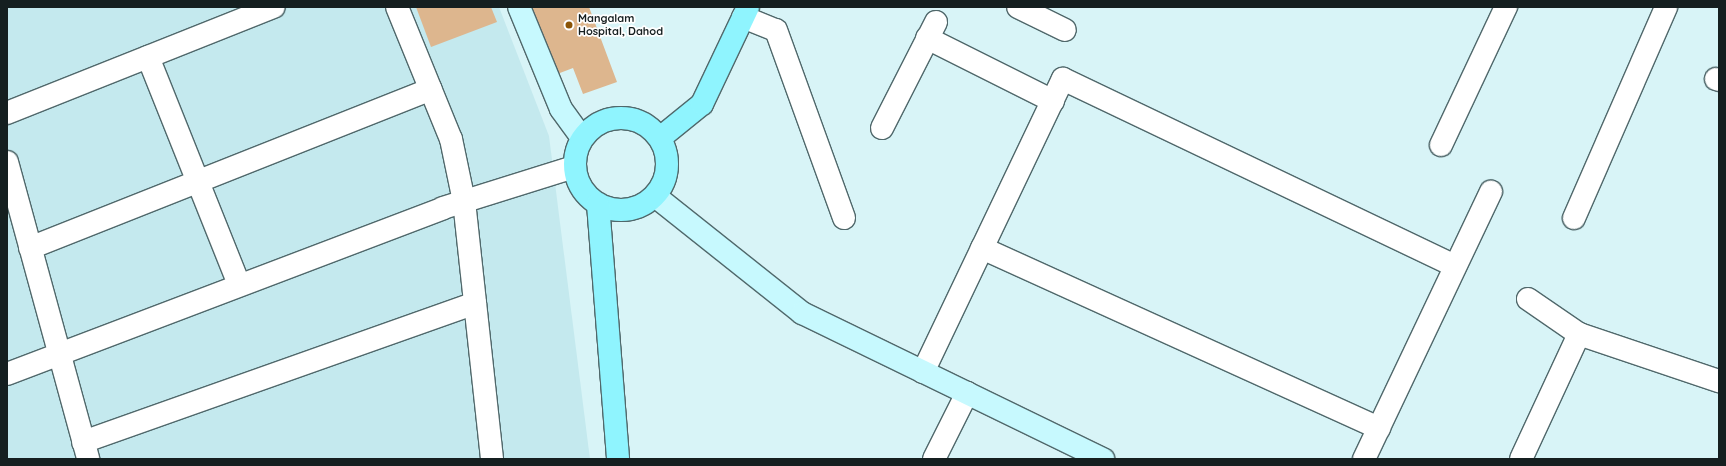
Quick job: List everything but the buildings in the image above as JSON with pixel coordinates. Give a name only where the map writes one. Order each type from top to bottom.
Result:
[{"type":"main road","points":[[519,7],[558,103],[582,138]]},
{"type":"main road","points":[[660,138],[702,104],[746,12]]},
{"type":"main road","points":[[621,117],[636,120],[650,127],[660,138],[666,152],[668,168],[664,183],[655,196],[642,206],[628,210],[612,210],[598,204],[586,195],[578,182],[574,167],[576,152],[582,138],[593,127],[606,119],[621,117]]},
{"type":"main road","points":[[655,196],[802,313],[967,393],[1092,457]]},
{"type":"main road","points":[[598,204],[618,459]]},
{"type":"street","points":[[7,113],[273,7]]},
{"type":"street","points":[[397,7],[451,139],[464,201],[492,459]]},
{"type":"street","points":[[1018,7],[1065,30]]},
{"type":"street","points":[[1441,145],[1506,7]]},
{"type":"street","points":[[1574,218],[1666,7]]},
{"type":"street","points":[[746,12],[776,30],[844,218]]},
{"type":"street","points":[[882,128],[932,30],[1053,101]]},
{"type":"street","points":[[148,56],[239,285]]},
{"type":"street","points":[[922,372],[1063,79],[1455,266]]},
{"type":"street","points":[[30,248],[431,89]]},
{"type":"street","points":[[7,162],[86,451],[475,303]]},
{"type":"street","points":[[7,374],[59,353],[464,201],[574,167]]},
{"type":"street","points":[[1364,459],[1491,192]]},
{"type":"street","points":[[982,248],[1379,428]]},
{"type":"street","points":[[1528,299],[1579,334],[1719,381]]},
{"type":"street","points":[[1522,459],[1579,334]]},
{"type":"street","points":[[934,459],[967,393]]},
{"type":"shaded area","points":[[7,7],[499,7],[549,136],[590,459],[7,459]]},
{"type":"place","name":"Mangalam Hospital, Dahod","points":[[569,25]]}]
